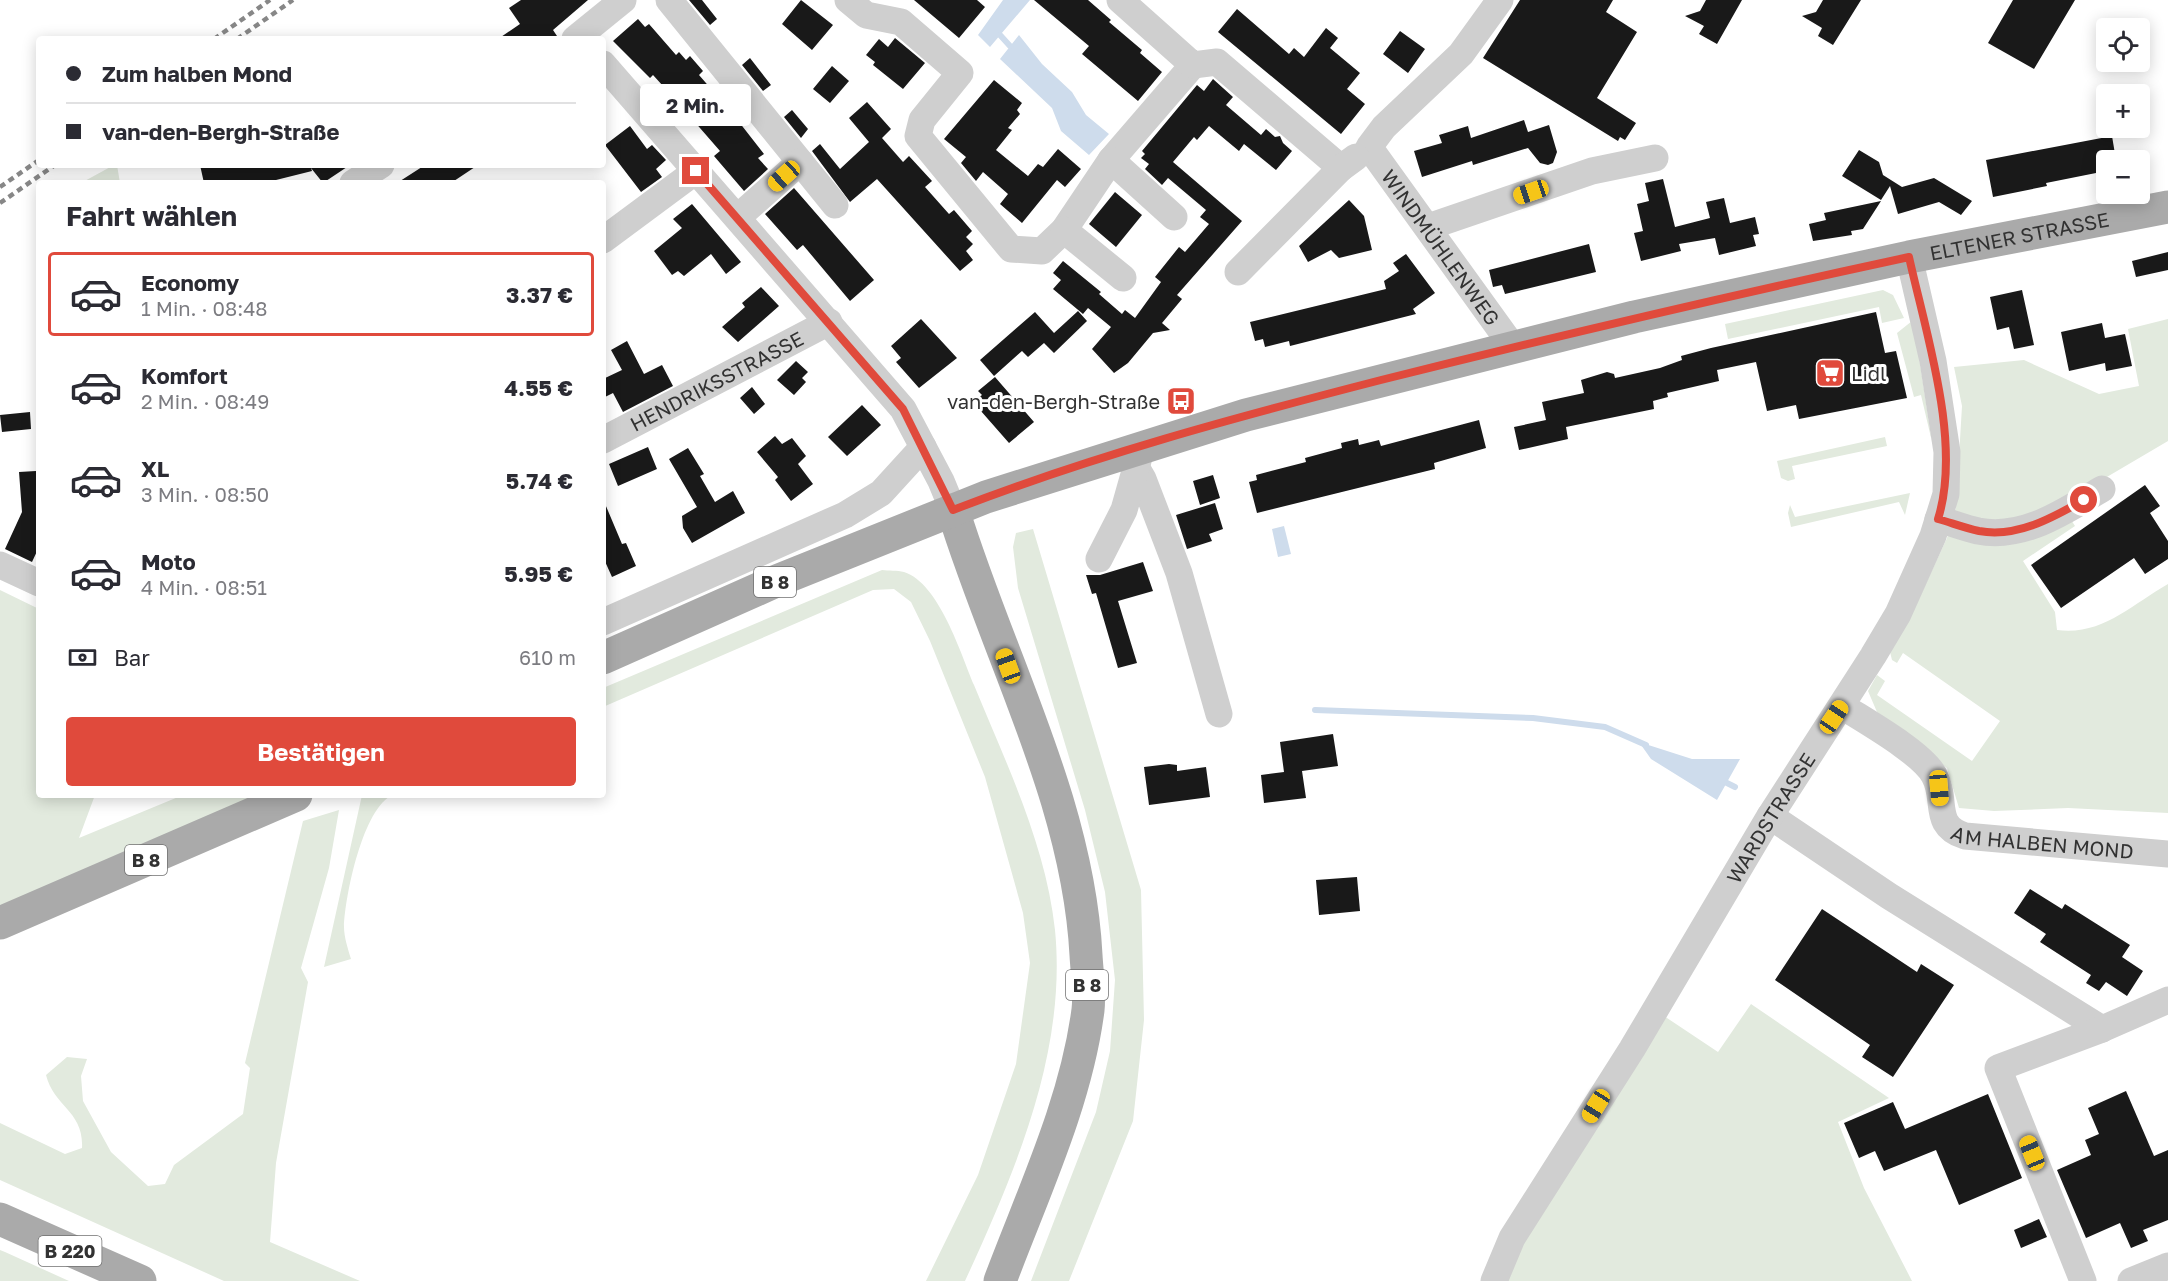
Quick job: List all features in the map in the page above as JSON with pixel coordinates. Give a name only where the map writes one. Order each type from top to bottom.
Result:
[{"type":"main road","name":"ELTENER STRASSE","points":[[606,657],[774,582],[1011,488],[1138,457],[1246,415],[1513,347],[1909,257],[2168,207]]},
{"type":"main road","name":"B 8","points":[[953,510],[1048,774],[1072,853],[1084,914],[1088,1007],[1078,1064],[1056,1133],[1000,1281]]},
{"type":"main road","name":"B 8","points":[[0,923],[289,798]]},
{"type":"main road","name":"B 220","points":[[0,1219],[140,1281]]},
{"type":"street","points":[[584,34],[622,0]]},
{"type":"street","points":[[669,0],[835,205]]},
{"type":"street","points":[[848,0],[866,15],[901,22],[960,73],[922,120],[918,136],[1011,249],[1042,251],[1064,230],[1111,160],[1193,64],[1217,62],[1341,168]]},
{"type":"street","points":[[1120,0],[1193,64]]},
{"type":"street","points":[[1238,272],[1341,168],[1369,147],[1384,127],[1461,54],[1500,0]]},
{"type":"street","points":[[606,67],[903,409],[953,510]]},
{"type":"street","name":"WINDMÜHLENWEG","points":[[1369,147],[1513,347]]},
{"type":"street","points":[[1428,227],[1592,171],[1655,158]]},
{"type":"street","points":[[1111,160],[1174,217]]},
{"type":"street","points":[[738,217],[800,162]]},
{"type":"street","points":[[358,180],[376,168]]},
{"type":"street","points":[[606,238],[696,171]]},
{"type":"street","points":[[1064,230],[1123,278]]},
{"type":"street","name":"WARDSTRASSE","points":[[1494,1281],[1512,1238],[1632,1049],[1770,816],[1842,706],[1898,614],[1938,519],[1946,494],[1947,452],[1932,361],[1909,257]]},
{"type":"street","name":"HENDRIKSSTRASSE","points":[[606,438],[829,322]]},
{"type":"street","points":[[606,621],[845,515],[881,493],[923,447]]},
{"type":"street","points":[[1099,559],[1124,510],[1138,457]]},
{"type":"street","points":[[1138,457],[1143,479],[1179,573],[1219,714]]},
{"type":"street","points":[[1938,519],[1980,531],[2019,529],[2047,521],[2102,489]]},
{"type":"street","points":[[0,565],[36,582]]},
{"type":"street","name":"AM HALBEN MOND","points":[[1842,706],[1918,757],[1933,774],[1939,788],[1945,824],[1954,833],[1965,836],[2168,854]]},
{"type":"street","points":[[1770,816],[1889,896],[2102,1029]]},
{"type":"street","points":[[2083,1281],[1998,1068],[2102,1029],[2168,1000]]},
{"type":"street","points":[[2131,1281],[2168,1266]]},
{"type":"shaded area","points":[[108,168],[118,168],[120,180],[86,180]]},
{"type":"shaded area","points":[[1883,290],[1893,295],[1904,318],[1882,323],[1879,307],[1728,339],[1725,324]]},
{"type":"shaded area","points":[[2168,319],[2168,441],[2061,504],[2075,526],[2023,561],[2055,612],[2057,630],[2073,631],[2102,624],[2168,584],[2168,813],[2068,808],[1994,811],[1959,808],[1947,768],[1877,712],[1868,691],[1877,675],[1885,681],[1877,695],[1972,761],[2000,721],[1903,653],[1897,663],[1892,660],[1890,652],[1909,620],[1947,538],[1956,507],[1962,406],[1954,367],[2024,360],[2099,394],[2139,386],[2128,329]]},
{"type":"shaded area","points":[[1912,321],[1932,442],[1921,395],[1914,397],[1897,333]]},
{"type":"shaded area","points":[[1885,437],[1887,446],[1792,466],[1795,479],[1788,481],[1781,478],[1777,461]]},
{"type":"shaded area","points":[[1910,493],[1905,515],[1899,502],[1791,527],[1788,513],[1790,505],[1795,517]]},
{"type":"shaded area","points":[[1033,529],[1141,890],[1144,1020],[1133,1121],[1069,1281],[1031,1281],[1096,1112],[1110,1051],[1115,980],[1105,892],[1085,810],[1018,588],[1013,547],[1016,533]]},
{"type":"shaded area","points":[[882,570],[904,572],[917,579],[938,604],[955,639],[1011,774],[1034,836],[1050,898],[1055,930],[1057,976],[1053,1021],[1045,1066],[1033,1110],[1002,1197],[965,1281],[926,1281],[978,1175],[1016,1064],[1030,963],[1023,913],[985,777],[930,641],[911,602],[894,589],[873,590],[606,706],[606,687]]},
{"type":"shaded area","points":[[0,590],[36,608],[36,798],[94,798],[79,838],[176,798],[258,798],[0,911]]},
{"type":"shaded area","points":[[361,798],[389,798],[382,803],[373,816],[352,875],[344,927],[351,959],[324,967]]},
{"type":"shaded area","points":[[339,810],[329,868],[301,968],[308,982],[276,1163],[270,1242],[360,1281],[224,1281],[0,1180],[0,1123],[65,1154],[82,1148],[78,1125],[55,1095],[46,1075],[67,1057],[87,1059],[81,1076],[83,1101],[111,1152],[148,1186],[165,1184],[174,1165],[243,1114],[250,1068],[245,1063],[303,821]]},
{"type":"shaded area","points":[[1751,1004],[1889,1098],[1838,1122],[1864,1188],[1912,1281],[1506,1281],[1524,1235],[1664,1016],[1718,1052]]},
{"type":"shaded area","points":[[0,1250],[5,1252],[69,1281],[0,1281]]},
{"type":"water","points":[[1003,0],[1030,0],[990,47],[978,35]]},
{"type":"water","points":[[1019,35],[1042,64],[1072,92],[1086,115],[1109,134],[1089,155],[1061,131],[1052,108],[1000,59]]},
{"type":"water","points":[[1284,526],[1291,554],[1278,557],[1272,529]]},
{"type":"water","points":[[1639,742],[1692,759],[1740,759],[1717,800],[1651,759]]},
{"type":"building","points":[[521,0],[588,0],[553,30],[557,36],[502,36],[520,24],[509,8]]},
{"type":"building","points":[[689,0],[702,0],[717,19],[710,25]]},
{"type":"building","points":[[801,0],[833,25],[812,50],[782,24]]},
{"type":"building","points":[[914,0],[977,0],[985,7],[959,38]]},
{"type":"building","points":[[1034,0],[1088,0],[1111,20],[1109,22],[1142,50],[1140,53],[1162,72],[1138,101],[1082,54],[1089,46]]},
{"type":"building","points":[[1520,0],[1613,0],[1606,12],[1637,32],[1597,98],[1636,123],[1625,140],[1620,137],[1618,141],[1483,58]]},
{"type":"building","points":[[1706,0],[1742,0],[1717,44],[1699,34],[1704,26],[1685,16],[1700,11]]},
{"type":"building","points":[[1823,0],[1861,0],[1833,45],[1818,36],[1822,28],[1802,16],[1816,12]]},
{"type":"building","points":[[2013,0],[2075,0],[2034,69],[1988,43]]},
{"type":"building","points":[[1237,9],[1289,54],[1294,48],[1304,57],[1326,28],[1338,38],[1330,48],[1360,73],[1347,89],[1365,104],[1341,134],[1218,32]]},
{"type":"building","points":[[638,19],[645,27],[649,24],[676,55],[679,52],[686,60],[690,56],[703,71],[699,75],[719,98],[725,94],[737,109],[732,113],[764,154],[758,158],[768,169],[744,191],[714,156],[720,151],[673,97],[653,75],[650,78],[613,41]]},
{"type":"building","points":[[1400,31],[1425,49],[1408,73],[1383,54]]},
{"type":"building","points":[[895,38],[925,63],[903,89],[873,65],[875,62],[866,55],[879,39],[888,47]]},
{"type":"building","points":[[750,58],[771,85],[763,91],[742,65]]},
{"type":"building","points":[[832,66],[849,81],[830,103],[813,89]]},
{"type":"building","points":[[1213,79],[1233,97],[1226,105],[1261,135],[1266,129],[1275,137],[1280,136],[1283,143],[1292,151],[1276,170],[1244,144],[1239,151],[1209,126],[1197,140],[1194,137],[1173,162],[1242,221],[1177,295],[1182,299],[1162,323],[1170,330],[1153,333],[1128,363],[1114,373],[1092,349],[1111,327],[1088,308],[1083,314],[1053,289],[1061,280],[1053,273],[1063,261],[1101,292],[1099,294],[1122,314],[1125,310],[1135,318],[1161,282],[1155,277],[1179,247],[1185,252],[1209,224],[1200,217],[1206,210],[1168,178],[1162,185],[1145,169],[1149,164],[1141,158],[1145,154],[1142,151],[1197,85],[1204,91]]},
{"type":"building","points":[[994,80],[1022,103],[1017,110],[1020,114],[1008,128],[1012,130],[996,150],[1028,176],[1038,164],[1043,167],[1058,149],[1081,169],[1065,187],[1057,180],[1022,223],[1000,204],[1008,194],[983,172],[976,181],[961,163],[966,157],[944,139]]},
{"type":"building","points":[[867,102],[891,129],[882,138],[903,162],[909,156],[932,181],[925,187],[949,214],[954,210],[972,231],[966,237],[973,244],[966,251],[973,260],[960,271],[877,179],[850,202],[812,151],[820,144],[840,169],[869,142],[849,118]]},
{"type":"building","points":[[792,110],[808,129],[801,138],[784,117]]},
{"type":"building","points":[[1524,120],[1528,132],[1549,125],[1557,152],[1553,163],[1548,165],[1540,163],[1528,148],[1473,165],[1472,161],[1422,177],[1414,151],[1442,143],[1439,135],[1468,126],[1471,138]]},
{"type":"building","points":[[630,126],[647,149],[652,145],[666,160],[656,169],[662,177],[641,192],[606,144]]},
{"type":"building","points":[[2102,138],[2112,138],[2114,150],[2096,150],[2096,173],[1993,197],[1986,160]]},
{"type":"building","points":[[1859,150],[1879,162],[1883,175],[1902,187],[1934,178],[1972,201],[1961,215],[1939,202],[1898,214],[1890,186],[1881,200],[1842,176]]},
{"type":"building","points":[[201,168],[311,168],[312,171],[276,180],[203,180]]},
{"type":"building","points":[[311,168],[346,168],[328,180],[321,180]]},
{"type":"building","points":[[420,168],[474,168],[456,180],[402,180]]},
{"type":"building","points":[[1663,179],[1675,227],[1710,218],[1706,202],[1724,198],[1730,223],[1755,217],[1759,234],[1753,235],[1756,246],[1719,255],[1715,238],[1679,244],[1681,251],[1641,261],[1634,233],[1643,231],[1637,204],[1649,201],[1645,183]]},
{"type":"building","points":[[794,188],[874,280],[850,301],[803,245],[797,250],[765,214]]},
{"type":"building","points":[[1115,192],[1142,215],[1116,247],[1089,224]]},
{"type":"building","points":[[1349,200],[1364,216],[1372,250],[1339,258],[1331,250],[1308,262],[1299,246]]},
{"type":"building","points":[[1881,201],[1863,229],[1851,231],[1852,235],[1813,241],[1809,224],[1826,220],[1824,213]]},
{"type":"building","points":[[692,204],[741,262],[726,274],[711,254],[684,276],[678,271],[672,275],[654,251],[682,228],[673,219]]},
{"type":"building","points":[[1589,244],[1596,272],[1505,294],[1502,285],[1493,287],[1489,270]]},
{"type":"building","points":[[2168,252],[2168,270],[2136,277],[2132,261]]},
{"type":"building","points":[[1406,254],[1435,293],[1413,309],[1416,314],[1290,346],[1289,341],[1265,347],[1263,339],[1255,341],[1250,322],[1386,289],[1384,281],[1399,271],[1393,263]]},
{"type":"building","points":[[761,287],[779,306],[738,342],[722,327],[745,307],[742,303]]},
{"type":"building","points":[[2022,290],[2034,345],[2014,349],[2009,327],[1997,330],[1990,297]]},
{"type":"building","points":[[1078,311],[1087,321],[1054,353],[1044,343],[1028,357],[1022,351],[994,376],[980,360],[1035,312],[1054,333]]},
{"type":"building","name":"Lidl","points":[[1876,312],[1885,353],[1896,351],[1907,398],[1799,419],[1796,405],[1767,411],[1756,362],[1717,370],[1719,381],[1667,393],[1668,397],[1653,401],[1654,409],[1566,427],[1568,439],[1519,450],[1514,427],[1546,420],[1542,402],[1584,393],[1581,380],[1607,372],[1614,374],[1615,378],[1660,368],[1682,360],[1681,356],[1711,348]]},
{"type":"building","points":[[921,319],[957,358],[919,388],[896,362],[901,358],[891,346]]},
{"type":"building","points":[[2102,323],[2105,338],[2125,334],[2132,366],[2106,371],[2105,363],[2069,371],[2061,332]]},
{"type":"building","points":[[627,341],[644,374],[662,365],[673,386],[623,412],[613,393],[606,396],[606,378],[622,370],[611,350]]},
{"type":"building","points":[[796,361],[808,372],[802,378],[806,382],[794,395],[777,380]]},
{"type":"building","points":[[995,377],[1034,422],[1009,443],[973,402],[982,395],[978,391]]},
{"type":"building","points":[[752,387],[765,404],[754,414],[740,398]]},
{"type":"building","points":[[862,405],[881,425],[847,456],[828,437]]},
{"type":"building","points":[[30,412],[31,429],[2,432],[0,415]]},
{"type":"building","points":[[1479,420],[1486,448],[1434,463],[1435,469],[1257,513],[1249,482],[1257,480],[1256,475],[1306,462],[1305,458],[1342,448],[1341,443],[1358,439],[1359,445],[1379,440],[1381,446]]},
{"type":"building","points":[[775,436],[782,444],[792,438],[806,456],[798,464],[813,484],[791,501],[775,480],[778,477],[757,452]]},
{"type":"building","points":[[648,447],[657,469],[618,486],[609,464]]},
{"type":"building","points":[[688,448],[704,474],[700,476],[715,502],[733,491],[745,513],[692,543],[683,528],[682,516],[697,507],[669,459]]},
{"type":"building","points":[[36,471],[36,553],[32,562],[5,549],[22,512],[19,472]]},
{"type":"building","points":[[1213,475],[1220,498],[1200,505],[1193,481]]},
{"type":"building","points":[[2145,485],[2160,506],[2150,513],[2168,541],[2168,559],[2145,574],[2134,558],[2061,608],[2031,565]]},
{"type":"building","points":[[1215,503],[1223,529],[1209,534],[1212,541],[1187,549],[1176,515]]},
{"type":"building","points":[[606,506],[622,544],[626,543],[636,566],[612,577],[606,564]]},
{"type":"building","points":[[1143,562],[1153,591],[1118,601],[1137,663],[1118,668],[1096,593],[1092,594],[1086,575],[1100,575]]},
{"type":"building","points":[[1333,734],[1338,766],[1302,771],[1306,798],[1264,803],[1261,775],[1284,772],[1280,742]]},
{"type":"building","points":[[1177,765],[1177,771],[1206,767],[1210,797],[1149,805],[1144,767]]},
{"type":"building","points":[[1357,877],[1360,911],[1319,915],[1316,880]]},
{"type":"building","points":[[2030,889],[2062,909],[2065,904],[2130,945],[2122,957],[2143,971],[2127,996],[2106,982],[2099,991],[2086,983],[2091,975],[2040,942],[2046,934],[2014,913]]},
{"type":"building","points":[[1822,909],[1917,972],[1921,964],[1954,985],[1893,1077],[1862,1057],[1870,1045],[1775,980]]},
{"type":"building","points":[[2126,1091],[2154,1156],[2168,1150],[2168,1220],[2143,1230],[2148,1241],[2131,1248],[2120,1223],[2086,1238],[2057,1170],[2091,1155],[2085,1140],[2099,1134],[2088,1108]]},
{"type":"building","points":[[1988,1094],[2022,1178],[1959,1205],[1936,1150],[1884,1171],[1875,1151],[1859,1158],[1844,1123],[1893,1102],[1905,1129]]},
{"type":"building","points":[[2039,1219],[2047,1237],[2021,1248],[2014,1230]]},
{"type":"waterway","points":[[1000,35],[1010,46]]},
{"type":"waterway","points":[[1315,710],[1533,718],[1605,727],[1646,745]]},
{"type":"waterway","points":[[1721,780],[1735,787]]},
{"type":"railway","points":[[218,36],[270,0]]},
{"type":"railway","points":[[241,36],[293,0]]},
{"type":"railway","points":[[0,187],[36,162]]},
{"type":"railway","points":[[0,203],[51,168]]},
{"type":"place","name":"Lidl","points":[[1830,373]]},
{"type":"place","name":"van-den-Bergh-Straße","points":[[1181,401]]},
{"type":"route","points":[[696,171],[903,409],[941,481],[953,510],[1011,488],[1246,415],[1635,317],[1909,257],[1932,361],[1947,452],[1946,494],[1938,519],[1980,531],[2019,529],[2047,521],[2084,500]]}]
